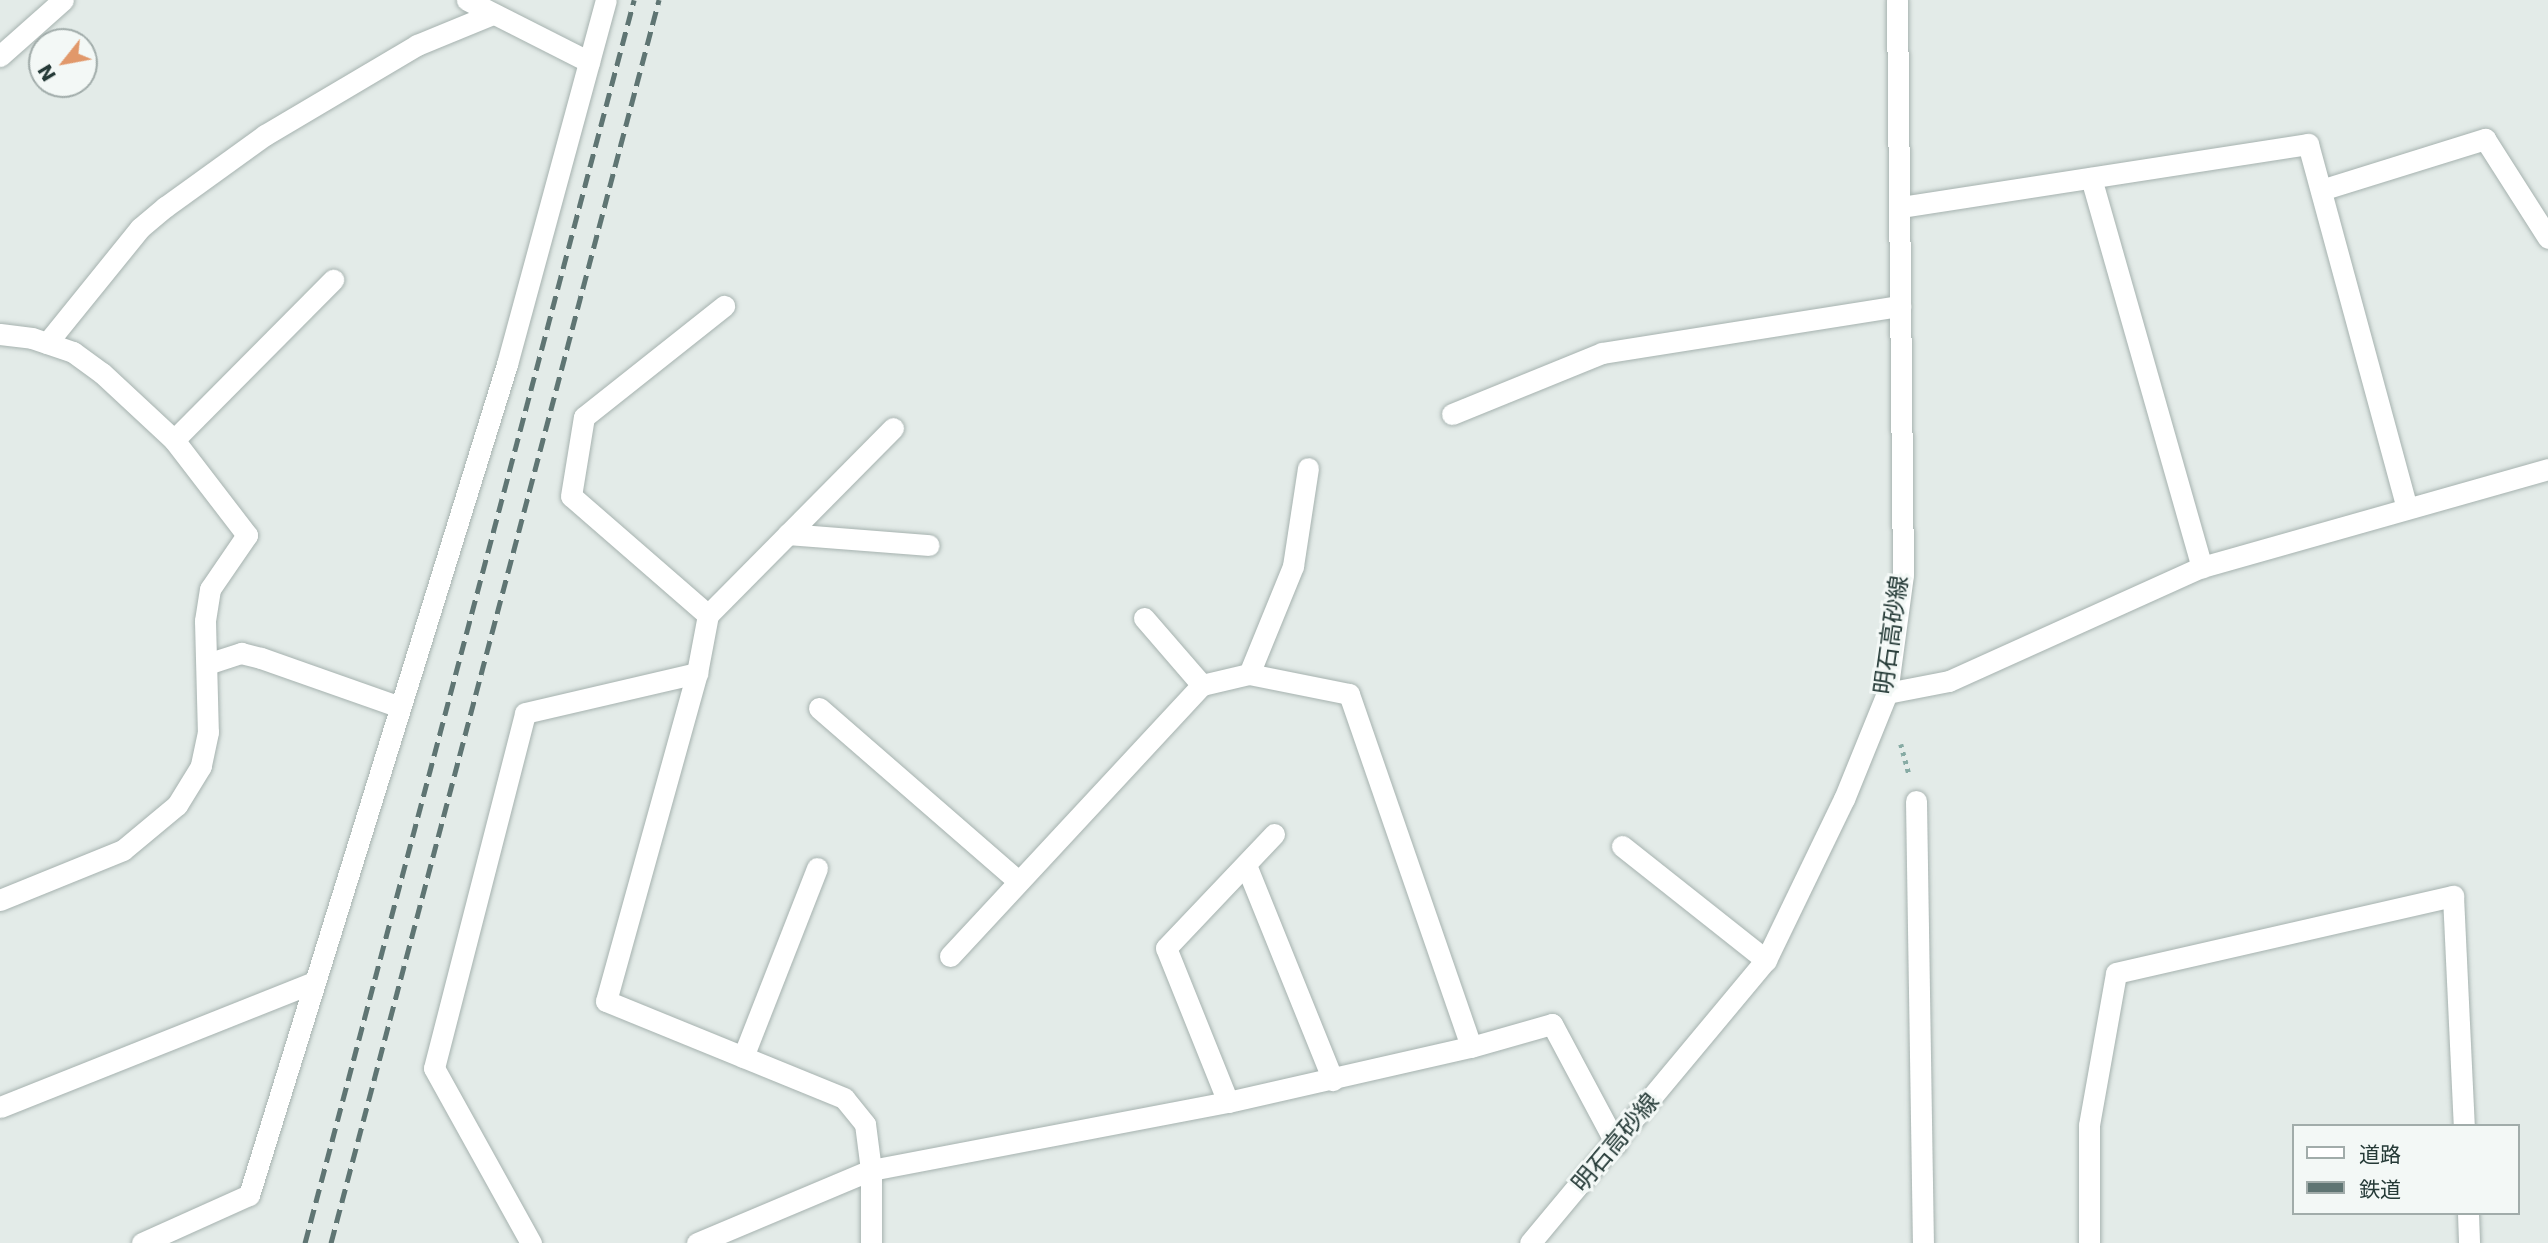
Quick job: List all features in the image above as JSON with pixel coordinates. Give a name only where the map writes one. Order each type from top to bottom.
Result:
[{"type":"street","points":[[0,56],[63,0]]},
{"type":"street","points":[[467,0],[490,15],[589,62]]},
{"type":"street","points":[[142,1243],[249,1195],[312,983],[507,364],[606,0]]},
{"type":"street","name":"明石高砂線","points":[[1530,1243],[1616,1144],[1766,960],[1844,799],[1887,693],[1903,575],[1898,0]]},
{"type":"street","points":[[47,343],[140,228],[164,206],[265,135],[406,52],[490,15]]},
{"type":"street","points":[[2321,190],[2485,139],[2548,238]]},
{"type":"street","points":[[1901,206],[2308,144],[2407,508]]},
{"type":"street","points":[[2091,178],[2202,567]]},
{"type":"street","points":[[174,440],[333,280]]},
{"type":"street","points":[[708,615],[571,496],[584,416],[724,306]]},
{"type":"street","points":[[1451,414],[1602,353],[1900,306]]},
{"type":"street","points":[[0,334],[47,343],[73,352],[102,373],[174,440],[247,535],[210,589],[205,621],[208,732],[203,754],[177,805],[122,850],[0,900]]},
{"type":"street","points":[[871,1243],[871,1170],[865,1124],[844,1098],[606,1001],[697,673],[708,615],[893,428]]},
{"type":"street","points":[[1248,674],[1293,566],[1308,468]]},
{"type":"street","points":[[1887,693],[1950,681],[2202,567],[2548,469]]},
{"type":"street","points":[[788,534],[929,545]]},
{"type":"street","points":[[1144,618],[1202,685]]},
{"type":"street","points":[[207,664],[242,653],[400,707]]},
{"type":"street","points":[[531,1243],[434,1068],[525,713],[697,673]]},
{"type":"street","points":[[950,956],[1202,685],[1248,674],[1349,694],[1471,1047]]},
{"type":"street","points":[[819,708],[1017,881]]},
{"type":"street","points":[[1916,801],[1923,1243]]},
{"type":"street","points":[[1228,1102],[1166,948],[1275,834]]},
{"type":"street","points":[[1622,846],[1766,960]]},
{"type":"street","points":[[1246,864],[1333,1080]]},
{"type":"street","points":[[743,1057],[817,868]]},
{"type":"street","points":[[2089,1243],[2088,1125],[2116,973],[2454,896],[2464,1124]]},
{"type":"street","points":[[0,1107],[312,983]]},
{"type":"street","points":[[697,1243],[871,1170],[1333,1080],[1471,1047],[1552,1024],[1616,1144]]},
{"type":"street","points":[[2468,1215],[2469,1243]]},
{"type":"railway","points":[[305,1243],[634,0]]},
{"type":"railway","points":[[331,1243],[659,0]]}]
